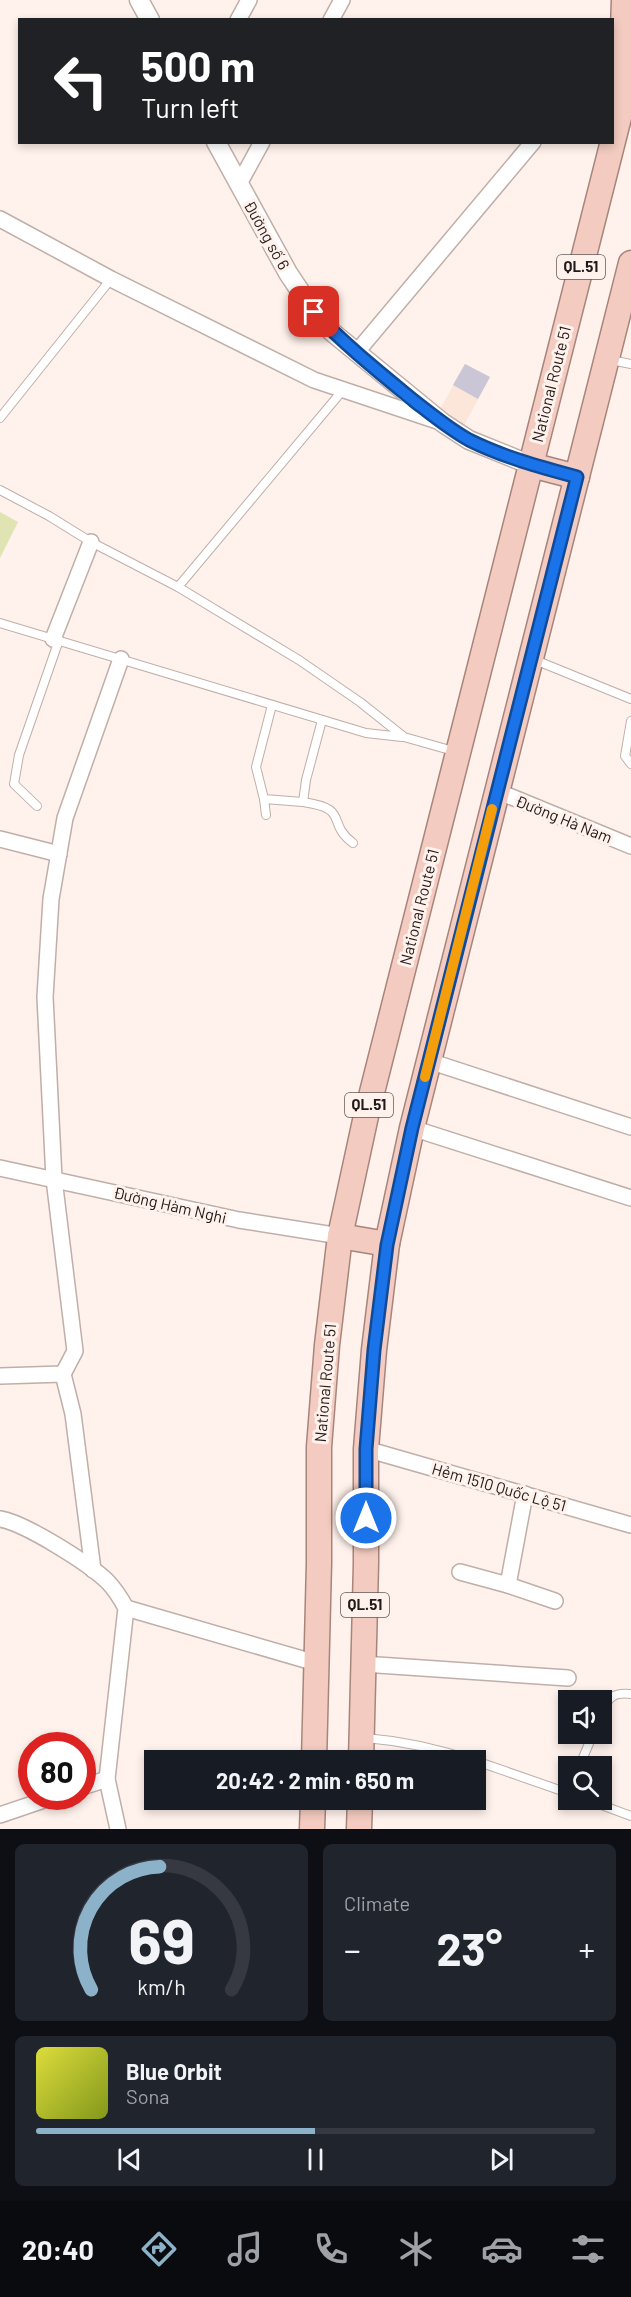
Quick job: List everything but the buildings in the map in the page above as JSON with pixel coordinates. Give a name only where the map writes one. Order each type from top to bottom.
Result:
[{"type":"highway","name":"QL.51","points":[[624,0],[624,57]]},
{"type":"highway","name":"National Route 51","points":[[614,136],[620,112],[624,57]]},
{"type":"highway","name":"National Route 51","points":[[314,1750],[319,1447],[327,1345],[340,1236],[366,1116],[612,144]]},
{"type":"highway","name":"QL.51","points":[[361,1750],[366,1449],[374,1350],[387,1245],[412,1128],[497,791],[607,359],[626,302],[630,268]]},
{"type":"highway","points":[[531,465],[577,477]]},
{"type":"highway","points":[[340,1236],[387,1245]]},
{"type":"highway","points":[[312,1829],[313,1810]]},
{"type":"highway","points":[[359,1829],[360,1810]]},
{"type":"street","points":[[139,0],[149,18]]},
{"type":"street","points":[[239,18],[249,0]]},
{"type":"street","points":[[333,18],[342,0]]},
{"type":"street","name":"Đường số 6","points":[[217,144],[300,292],[332,332],[443,423],[469,440],[531,465]]},
{"type":"street","points":[[239,184],[261,144]]},
{"type":"street","points":[[356,353],[531,144]]},
{"type":"street","points":[[0,219],[111,279],[314,380],[443,423]]},
{"type":"street","points":[[56,640],[92,542]]},
{"type":"street","points":[[93,1569],[73,1414],[63,1374],[75,1351],[54,1179],[45,997],[51,899],[65,818],[121,659]]},
{"type":"street","name":"Đường Hà Nam","points":[[497,791],[631,846]]},
{"type":"street","points":[[0,839],[59,854]]},
{"type":"street","points":[[429,1061],[631,1127]]},
{"type":"street","points":[[412,1128],[631,1198]]},
{"type":"street","name":"Đường Hàm Nghi","points":[[0,1168],[239,1220],[340,1236]]},
{"type":"street","points":[[0,1376],[63,1374]]},
{"type":"street","name":"Hẻm 1510 Quốc Lộ 51","points":[[366,1449],[631,1526]]},
{"type":"street","points":[[508,1585],[525,1494]]},
{"type":"street","points":[[0,1519],[10,1521],[36,1534],[93,1569],[109,1582],[126,1608],[107,1779],[118,1829]]},
{"type":"street","points":[[460,1572],[555,1601]]},
{"type":"street","points":[[126,1608],[316,1663]]},
{"type":"street","points":[[363,1664],[568,1678]]},
{"type":"street","points":[[96,1783],[107,1779]]},
{"type":"street","points":[[0,1815],[18,1809]]},
{"type":"lane","points":[[0,418],[111,279]]},
{"type":"lane","points":[[607,359],[631,364]]},
{"type":"lane","points":[[178,587],[343,390]]},
{"type":"lane","points":[[0,490],[178,587],[299,660],[360,702],[404,737]]},
{"type":"lane","points":[[0,623],[366,734],[404,737],[458,752]]},
{"type":"lane","points":[[37,806],[14,784],[19,755],[56,640]]},
{"type":"lane","points":[[531,658],[631,699]]},
{"type":"lane","points":[[266,815],[256,767],[272,705]]},
{"type":"lane","points":[[303,802],[306,780],[322,720]]},
{"type":"lane","points":[[631,721],[625,756],[631,764]]},
{"type":"lane","points":[[264,799],[303,802],[330,808],[336,815],[343,835],[353,843]]},
{"type":"lane","points":[[612,1696],[631,1694]]},
{"type":"lane","points":[[362,1737],[394,1740],[440,1750]]},
{"type":"lane","points":[[486,1765],[558,1790]]},
{"type":"lane","points":[[612,1809],[631,1816]]},
{"type":"shaded area","points":[[465,364],[490,377],[462,429],[438,413]]},
{"type":"green space","points":[[0,512],[18,522],[0,558]]},
{"type":"slow traffic","points":[[425,1077],[492,809]]},
{"type":"route","points":[[314,312],[332,332],[402,391],[469,440],[531,465],[577,477],[412,1128],[387,1245],[374,1350],[366,1449],[366,1518]]}]
